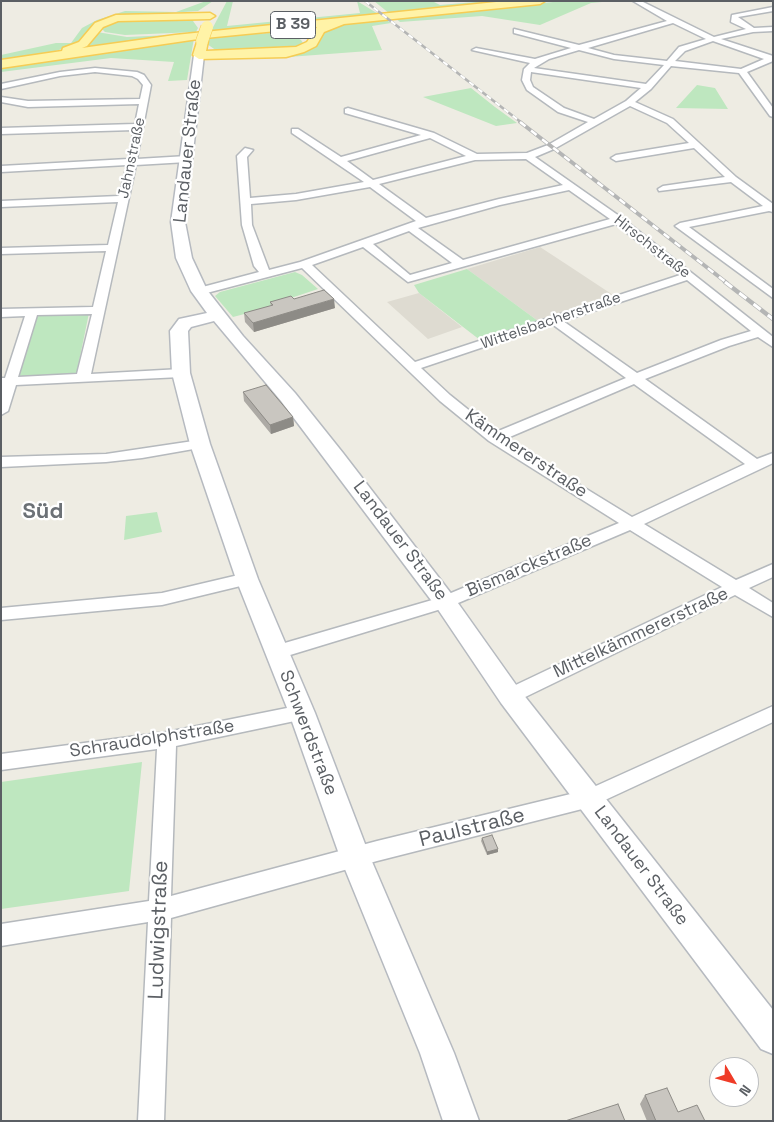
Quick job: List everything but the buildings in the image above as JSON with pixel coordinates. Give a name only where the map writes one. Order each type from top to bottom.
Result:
[{"type":"main road","name":"B 39","points":[[1,64],[46,56],[200,47],[230,31],[540,1]]},
{"type":"main road","points":[[164,16],[211,15]]},
{"type":"main road","points":[[106,32],[106,21],[122,17],[211,15]]},
{"type":"main road","name":"Landauer Straße","points":[[211,15],[200,47],[187,159],[181,187],[178,222],[184,258],[212,308],[336,457],[445,602],[510,696],[590,798],[714,963],[773,1037]]},
{"type":"main road","points":[[200,47],[221,55],[286,53],[312,44],[317,32],[322,28],[357,18]]},
{"type":"main road","points":[[46,56],[83,44],[106,32],[155,36],[230,31]]},
{"type":"main road","points":[[200,47],[282,33],[303,38],[306,42],[305,48]]},
{"type":"main road","points":[[196,75],[221,55]]},
{"type":"main road","points":[[182,330],[196,328],[212,308]]},
{"type":"main road","points":[[182,330],[212,308]]},
{"type":"main road","name":"Schwerdstraße","points":[[182,330],[181,372],[200,444],[248,579],[302,713],[356,857],[437,1053],[461,1121]]},
{"type":"street","points":[[636,1],[713,38],[772,59]]},
{"type":"street","points":[[753,30],[734,20],[734,16],[773,9]]},
{"type":"street","points":[[595,122],[552,105],[530,88],[526,80],[528,69],[536,62],[575,48],[673,20]]},
{"type":"street","points":[[245,201],[296,197],[373,184],[475,157],[528,156],[629,103],[648,87],[682,49],[713,38],[753,30],[773,29]]},
{"type":"street","points":[[517,31],[614,57],[670,64],[742,71],[772,59]]},
{"type":"street","points":[[476,50],[536,62]]},
{"type":"street","points":[[528,69],[648,87]]},
{"type":"street","name":"Jahnstraße","points":[[1,87],[60,74],[95,70],[121,71],[141,77],[147,85],[140,127],[83,378]]},
{"type":"street","points":[[742,71],[773,114]]},
{"type":"street","points":[[1,99],[28,104],[144,101]]},
{"type":"street","points":[[762,99],[773,100]]},
{"type":"street","points":[[629,103],[664,117],[732,178],[772,208]]},
{"type":"street","points":[[348,110],[431,135],[475,157]]},
{"type":"street","points":[[1,131],[140,127]]},
{"type":"street","points":[[294,131],[340,160],[424,222]]},
{"type":"street","points":[[340,160],[431,135]]},
{"type":"street","points":[[616,158],[695,145]]},
{"type":"street","points":[[248,150],[242,156],[247,225],[260,266],[266,274]]},
{"type":"street","name":"Hirschstraße","points":[[528,156],[618,220],[773,343]]},
{"type":"street","points":[[1,169],[187,159]]},
{"type":"street","points":[[663,189],[732,178]]},
{"type":"street","points":[[212,308],[266,274],[304,264],[424,222],[499,202],[570,187]]},
{"type":"street","points":[[1,204],[123,199]]},
{"type":"street","points":[[772,208],[680,226],[773,295]]},
{"type":"street","points":[[364,242],[408,279],[618,220]]},
{"type":"street","points":[[410,227],[460,264]]},
{"type":"street","points":[[1,251],[112,248]]},
{"type":"street","name":"Kämmererstraße","points":[[304,264],[445,398],[494,438],[773,611]]},
{"type":"street","name":"Wittelsbacherstraße","points":[[413,367],[660,284],[690,276]]},
{"type":"street","points":[[1,313],[98,310]]},
{"type":"street","points":[[1,410],[6,382],[32,312]]},
{"type":"street","points":[[554,320],[756,465]]},
{"type":"street","points":[[494,438],[725,343],[759,333]]},
{"type":"street","points":[[6,382],[181,372]]},
{"type":"street","points":[[1,462],[124,456],[200,444]]},
{"type":"street","name":"Bismarckstraße","points":[[277,652],[445,602],[632,523],[773,457]]},
{"type":"street","name":"Mittelkämmererstraße","points":[[510,696],[773,570]]},
{"type":"street","points":[[1,614],[162,599],[248,579]]},
{"type":"street","name":"Schraudolphstraße","points":[[1,762],[166,740],[302,713]]},
{"type":"street","name":"Paulstraße","points":[[1,935],[160,910],[356,857],[590,798],[773,714]]},
{"type":"street","name":"Ludwigstraße","points":[[151,1121],[166,740]]},
{"type":"shaded area","points":[[540,247],[613,295],[538,321],[467,269]]},
{"type":"shaded area","points":[[419,293],[462,327],[428,339],[387,302]]},
{"type":"green space","points":[[206,1],[213,1],[198,11],[109,17],[94,23],[75,45],[49,53],[1,61],[1,55],[56,43],[71,43],[82,28],[97,20],[125,11],[176,12]]},
{"type":"green space","points":[[227,1],[233,1],[227,26],[360,13],[357,1],[380,15],[211,31]]},
{"type":"green space","points":[[374,1],[432,1],[440,5],[487,1],[530,1],[390,14]]},
{"type":"green space","points":[[563,1],[613,1],[591,3],[540,25],[482,16],[400,22],[395,18]]},
{"type":"green space","points":[[194,19],[193,21],[198,28],[196,32],[125,35],[105,32],[102,29],[114,21]]},
{"type":"green space","points":[[385,19],[391,23],[372,26],[382,50],[275,58],[311,49],[319,34],[335,25]]},
{"type":"green space","points":[[97,32],[127,37],[191,34],[70,51]]},
{"type":"green space","points":[[269,33],[294,36],[303,43],[299,47],[217,51],[207,44],[210,37]]},
{"type":"green space","points":[[194,38],[187,80],[168,81],[174,62],[111,58],[1,72],[1,67]]},
{"type":"green space","points":[[697,85],[715,88],[728,109],[676,108]]},
{"type":"green space","points":[[471,88],[517,123],[496,126],[423,97]]},
{"type":"green space","points":[[467,269],[538,321],[480,340],[419,293],[414,285]]},
{"type":"green space","points":[[295,272],[302,275],[318,289],[270,305],[271,307],[233,317],[215,296],[220,292]]},
{"type":"green space","points":[[89,313],[76,376],[15,379],[37,314]]},
{"type":"green space","points":[[157,512],[162,532],[124,540],[126,516]]},
{"type":"green space","points":[[142,762],[129,891],[1,909],[1,782]]},
{"type":"railway","points":[[365,1],[522,123]]},
{"type":"railway","points":[[520,122],[727,283]]},
{"type":"railway","points":[[725,282],[773,319]]},
{"type":"district","name":"Süd","points":[[43,512]]}]
